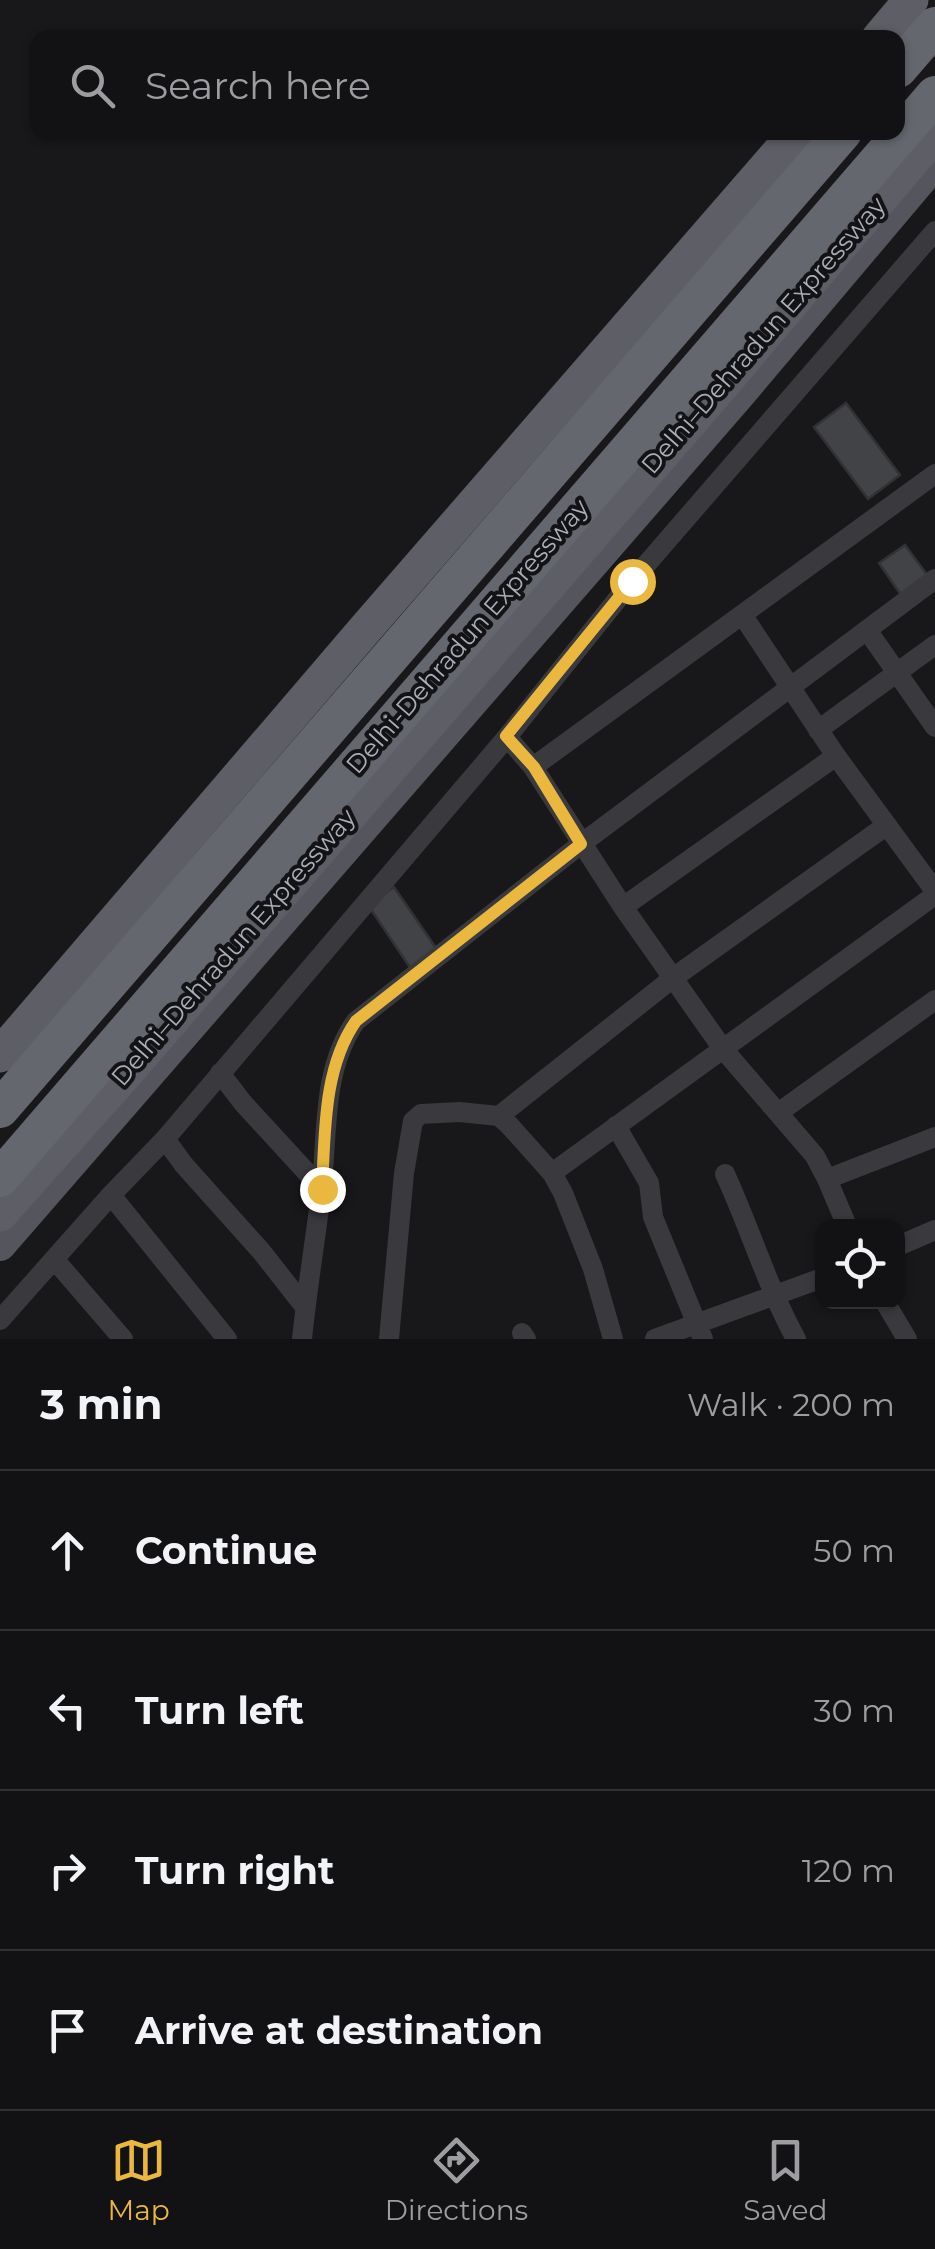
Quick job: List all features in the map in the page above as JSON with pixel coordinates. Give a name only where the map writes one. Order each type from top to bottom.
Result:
[{"type":"highway","points":[[886,30],[911,0]]},
{"type":"highway","points":[[905,61],[935,26]]},
{"type":"highway","name":"Delhi-Dehradun Expressway","points":[[905,130],[935,95]]},
{"type":"highway","name":"Delhi–Dehradun Expressway","points":[[0,1214],[935,134]]},
{"type":"highway","points":[[0,1055],[790,140]]},
{"type":"highway","name":"Delhi-Dehradun Expressway","points":[[0,1109],[836,140]]},
{"type":"highway","name":"Delhi-Dehradun Expressway","points":[[0,1178],[896,140]]},
{"type":"main road","points":[[0,1244],[713,425],[935,163]]},
{"type":"street","points":[[0,1320],[164,1139],[506,736],[632,581],[935,231]]},
{"type":"street","points":[[534,767],[935,474]]},
{"type":"street","points":[[302,1339],[332,1074],[356,1021],[581,844],[935,579]]},
{"type":"street","points":[[552,1173],[935,893],[789,688],[744,616]]},
{"type":"street","points":[[867,630],[935,727]]},
{"type":"street","points":[[818,730],[935,645]]},
{"type":"street","points":[[506,736],[534,767],[623,907],[723,1049],[814,1156],[844,1219]]},
{"type":"street","points":[[623,907],[836,756]]},
{"type":"street","points":[[498,1116],[673,978],[887,825]]},
{"type":"street","points":[[778,1113],[935,1000]]},
{"type":"street","points":[[220,1073],[322,1189]]},
{"type":"street","points":[[389,1339],[404,1173],[413,1120],[435,1112],[498,1116],[552,1173],[593,1269],[613,1339]]},
{"type":"street","points":[[616,1126],[649,1183],[653,1217],[700,1331]]},
{"type":"street","points":[[827,1179],[935,1137]]},
{"type":"street","points":[[164,1139],[305,1307]]},
{"type":"street","points":[[725,1174],[763,1271],[796,1339]]},
{"type":"street","points":[[111,1194],[227,1339]]},
{"type":"street","points":[[905,1243],[935,1230]]},
{"type":"street","points":[[54,1260],[122,1339]]},
{"type":"street","points":[[655,1339],[700,1331],[815,1281]]},
{"type":"street","points":[[889,1309],[907,1339]]},
{"type":"building","points":[[846,403],[900,475],[868,499],[814,427]]},
{"type":"building","points":[[905,545],[928,576],[901,595],[879,563]]},
{"type":"building","points":[[394,887],[438,951],[411,969],[368,905]]},
{"type":"route","points":[[322,1189],[332,1074],[356,1021],[581,844],[534,767],[506,736],[632,581]]}]
